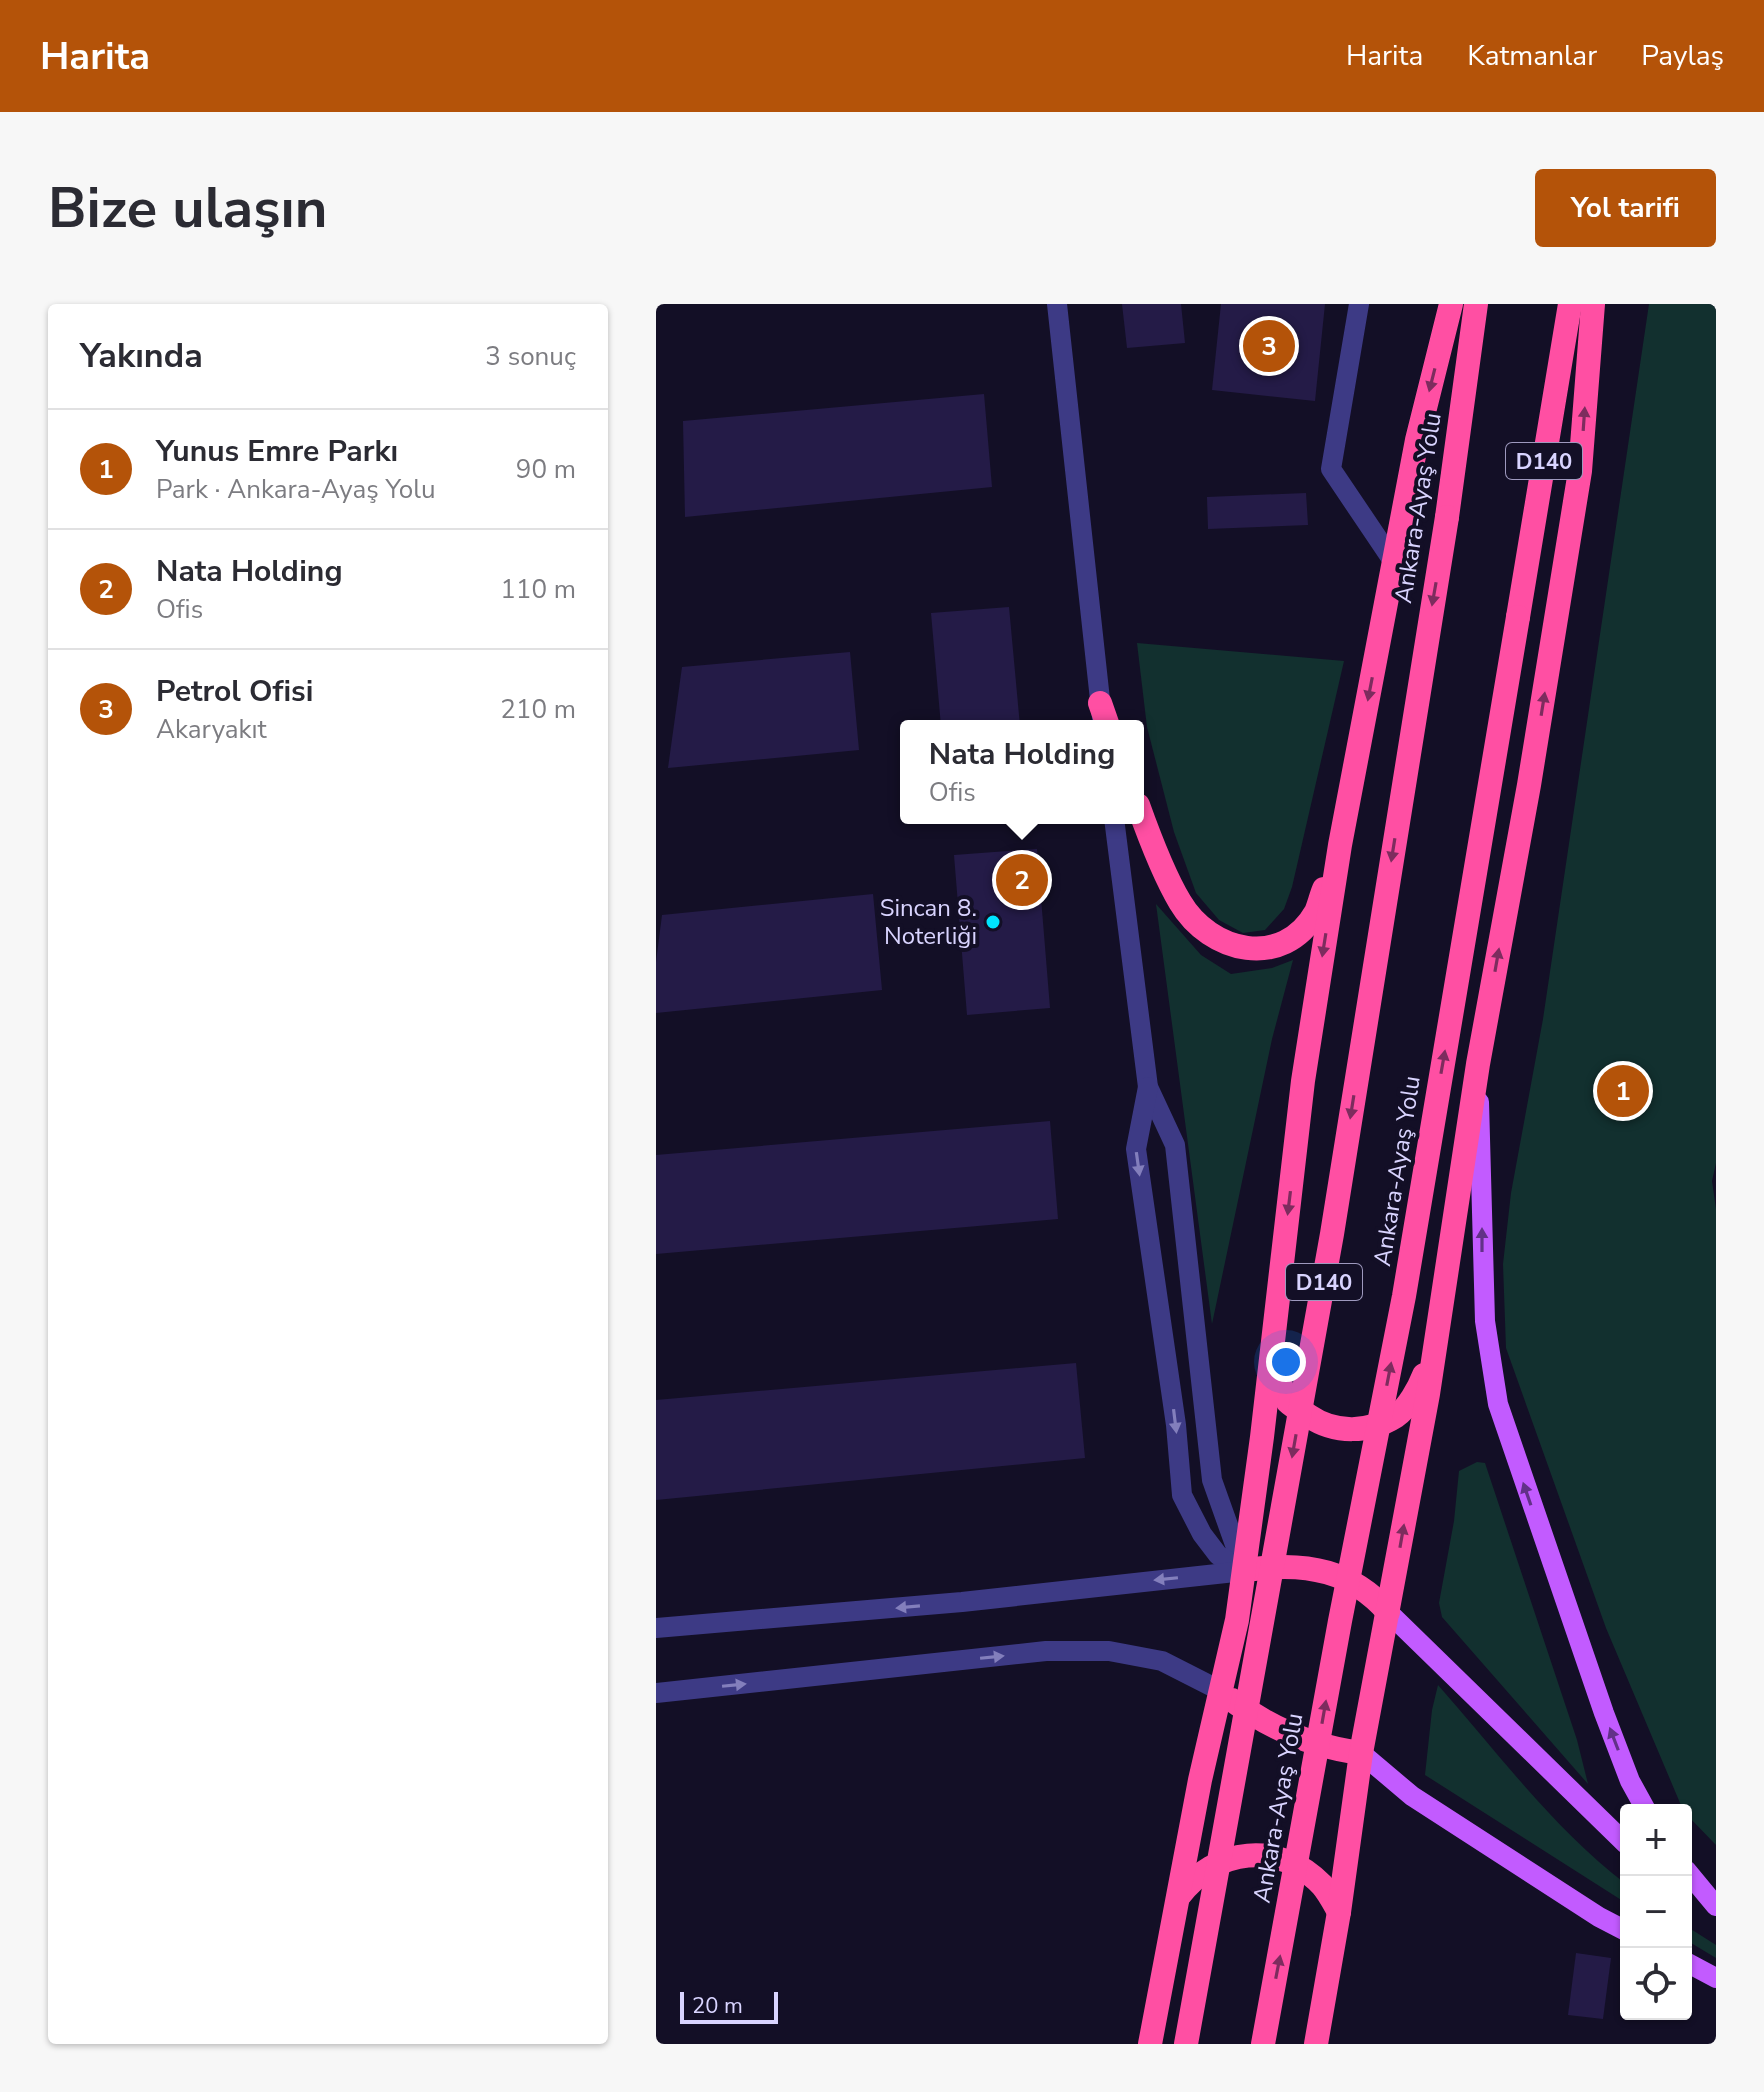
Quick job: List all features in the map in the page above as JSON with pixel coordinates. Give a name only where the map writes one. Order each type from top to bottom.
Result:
[{"type":"highway","points":[[1150,2044],[1200,1780],[1237,1620],[1303,1081],[1340,845],[1417,440],[1451,304]]},
{"type":"highway","name":"Ankara-Ayaş Yolu","points":[[1186,2044],[1332,1234],[1447,517],[1476,304]]},
{"type":"highway","name":"Ankara-Ayaş Yolu","points":[[1263,2044],[1340,1621],[1404,1296],[1570,304]]},
{"type":"highway","points":[[1316,2044],[1339,1912],[1361,1753],[1434,1348],[1478,1064],[1529,785],[1580,471],[1593,304]]},
{"type":"highway","points":[[1144,819],[1180,903],[1208,934],[1236,948],[1271,948],[1295,935],[1315,913],[1340,845]]},
{"type":"highway","points":[[1274,1334],[1279,1382],[1289,1402],[1321,1425],[1341,1430],[1360,1429],[1397,1415],[1421,1382],[1434,1348]]},
{"type":"highway","points":[[1244,1571],[1288,1566],[1325,1571],[1366,1591],[1388,1612]]},
{"type":"highway","points":[[1221,1691],[1256,1717],[1295,1736],[1334,1749],[1361,1753]]},
{"type":"highway","points":[[1179,1896],[1198,1875],[1222,1861],[1250,1855],[1278,1857],[1304,1869],[1325,1887],[1339,1912]]},
{"type":"main road","points":[[1478,1064],[1485,1321],[1498,1404],[1599,1699],[1630,1781],[1643,1804]]},
{"type":"main road","points":[[1388,1612],[1620,1838]]},
{"type":"main road","points":[[1361,1753],[1412,1796],[1620,1928]]},
{"type":"main road","points":[[1691,1876],[1716,1908]]},
{"type":"main road","points":[[1692,1893],[1716,1908]]},
{"type":"main road","points":[[1692,1965],[1716,1978]]},
{"type":"street","points":[[1057,304],[1104,718]]},
{"type":"street","points":[[1359,304],[1331,469],[1395,564]]},
{"type":"street","points":[[1115,824],[1148,1087],[1175,1145],[1212,1480],[1244,1571]]},
{"type":"street","points":[[1148,1087],[1136,1149],[1176,1425],[1182,1495],[1202,1534],[1218,1555],[1244,1571]]},
{"type":"street","points":[[656,1628],[962,1602],[1244,1571]]},
{"type":"street","points":[[656,1693],[1046,1651],[1109,1651],[1162,1661],[1221,1691]]},
{"type":"green space","points":[[1649,304],[1716,304],[1716,1163],[1712,1181],[1716,1209],[1716,1845],[1692,1820],[1692,1804],[1680,1804],[1606,1628],[1506,1348],[1503,1264],[1511,1193],[1543,1019]]},
{"type":"green space","points":[[1137,643],[1344,661],[1292,887],[1284,909],[1265,930],[1243,933],[1219,920],[1196,893],[1174,832],[1147,727]]},
{"type":"green space","points":[[1156,904],[1201,955],[1231,974],[1272,968],[1293,960],[1272,1039],[1212,1324]]},
{"type":"green space","points":[[1477,1462],[1485,1463],[1577,1740],[1588,1784],[1442,1617],[1439,1603],[1454,1521],[1459,1471]]},
{"type":"green space","points":[[1438,1685],[1550,1814],[1620,1879],[1620,1899],[1425,1775]]},
{"type":"green space","points":[[1692,1930],[1716,1945],[1716,1958],[1692,1944]]},
{"type":"building","points":[[1122,304],[1181,304],[1185,343],[1127,348]]},
{"type":"building","points":[[1221,304],[1325,304],[1315,401],[1212,390]]},
{"type":"building","points":[[984,394],[992,487],[685,517],[683,421]]},
{"type":"building","points":[[1306,493],[1308,525],[1208,529],[1207,497]]},
{"type":"building","points":[[1009,607],[1019,720],[940,720],[931,613]]},
{"type":"building","points":[[850,652],[859,750],[668,768],[682,667]]},
{"type":"building","points":[[1037,849],[1050,1008],[967,1015],[954,855]]},
{"type":"building","points":[[873,894],[882,990],[656,1013],[656,962],[662,915]]},
{"type":"building","points":[[1050,1121],[1058,1219],[656,1254],[656,1155]]},
{"type":"building","points":[[1076,1363],[1085,1458],[656,1500],[656,1400]]},
{"type":"building","points":[[1576,1953],[1611,1958],[1603,2019],[1568,2015]]},
{"type":"place","name":"Petrol Ofisi","points":[[1269,346]]},
{"type":"place","name":"Nata Holding","points":[[1022,880]]},
{"type":"place","name":"Sincan 8. Noterliği","points":[[993,922]]},
{"type":"place","name":"Yunus Emre Parkı","points":[[1623,1091]]}]
